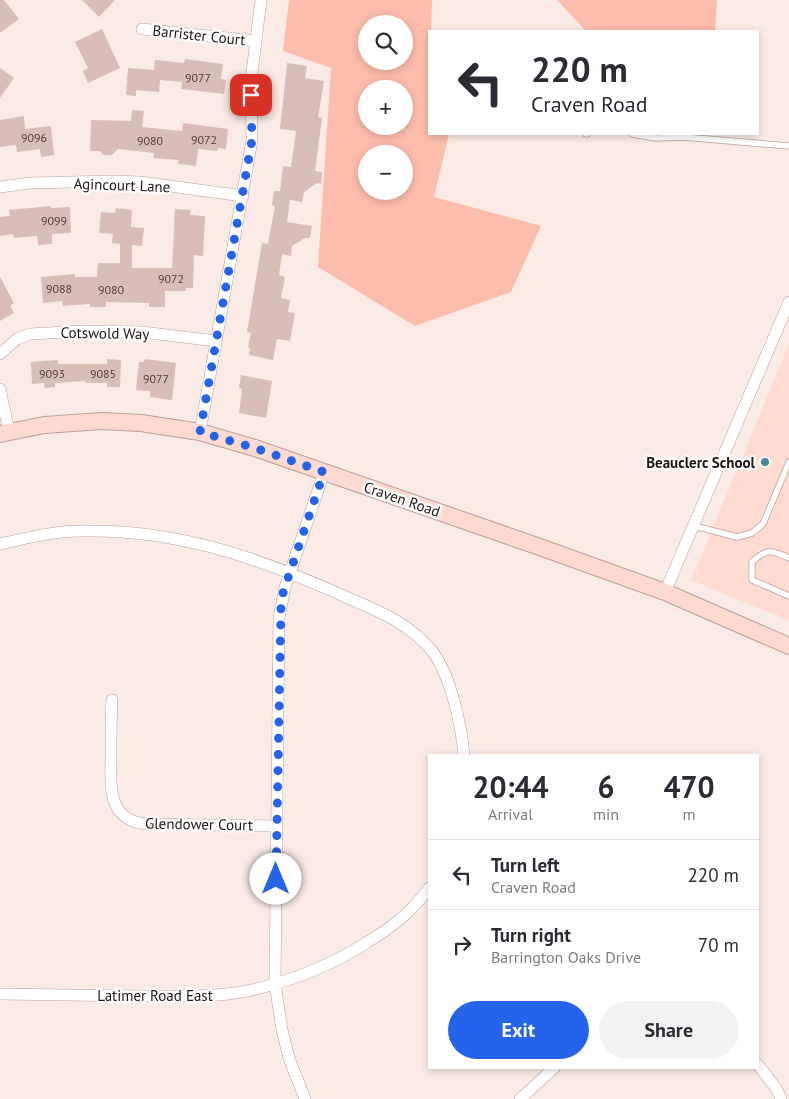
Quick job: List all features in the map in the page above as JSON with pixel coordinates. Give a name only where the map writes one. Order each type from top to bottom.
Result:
[{"type":"street","points":[[200,432],[252,140],[251,80],[261,0]]},
{"type":"street","name":"Barrister Court","points":[[142,29],[255,41]]},
{"type":"street","name":"Agincourt Lane","points":[[0,188],[30,184],[113,181],[148,183],[243,196]]},
{"type":"street","points":[[665,592],[789,302]]},
{"type":"street","name":"Cotswold Way","points":[[0,354],[17,339],[39,333],[84,331],[142,332],[216,341]]},
{"type":"street","points":[[0,389],[5,433]]},
{"type":"street","name":"Craven Road","points":[[5,433],[44,425],[102,421],[141,423],[200,432],[255,448],[665,592],[789,646]]},
{"type":"street","points":[[305,1099],[289,1058],[282,1030],[276,984],[279,618],[282,596],[324,472]]},
{"type":"street","points":[[0,544],[80,530],[127,532],[172,537],[220,548],[290,572],[396,620],[418,635],[433,652],[445,671],[452,691],[464,754]]},
{"type":"street","name":"Glendower Court","points":[[112,700],[111,789],[116,806],[122,815],[129,820],[146,824],[276,826]]},
{"type":"street","name":"Latimer Road East","points":[[0,994],[203,996],[246,991],[276,984],[313,971],[354,951],[390,928],[410,911],[428,889]]},
{"type":"street","points":[[759,1066],[776,1088],[781,1099]]},
{"type":"street","points":[[520,1099],[553,1069]]},
{"type":"lane","points":[[638,135],[656,138],[683,137],[789,146]]},
{"type":"lane","points":[[694,526],[738,536],[752,533],[762,524],[789,462]]},
{"type":"lane","points":[[789,558],[774,552],[761,553],[752,562],[752,580],[789,596]]},
{"type":"shaded area","points":[[289,0],[432,0],[431,30],[428,30],[428,135],[449,135],[434,197],[541,226],[511,292],[415,326],[318,267],[331,68],[283,51]]},
{"type":"shaded area","points":[[557,0],[717,0],[715,30],[585,30]]},
{"type":"shaded area","name":"Beauclerc School","points":[[789,344],[789,621],[691,580]]},
{"type":"building","points":[[0,0],[4,0],[19,19],[0,33]]},
{"type":"building","points":[[82,0],[115,0],[99,17]]},
{"type":"building","points":[[102,29],[120,68],[88,83],[83,71],[88,68],[75,42]]},
{"type":"building","points":[[185,59],[223,64],[221,79],[226,80],[224,94],[181,89],[182,82],[160,80],[159,92],[136,90],[136,96],[126,95],[128,68],[154,70],[155,60],[184,63]]},
{"type":"building","points":[[287,63],[307,66],[305,78],[324,81],[318,117],[322,118],[315,171],[322,172],[321,184],[317,183],[304,192],[302,202],[290,200],[287,222],[312,226],[310,238],[305,238],[292,246],[291,256],[282,254],[279,275],[285,277],[281,298],[290,300],[288,312],[295,313],[290,341],[277,339],[273,360],[249,355],[250,348],[248,347],[251,333],[247,332],[262,243],[268,244],[275,206],[272,205],[274,191],[280,191],[283,166],[291,167],[296,131],[280,129]]},
{"type":"building","points":[[0,68],[14,78],[0,98]]},
{"type":"building","points":[[132,110],[144,111],[142,127],[182,131],[183,123],[228,129],[226,149],[218,148],[217,151],[198,149],[196,166],[178,164],[179,160],[153,158],[154,153],[118,149],[112,155],[103,155],[100,151],[90,151],[91,120],[131,121]]},
{"type":"building","points":[[24,116],[25,129],[51,126],[54,155],[41,157],[40,149],[17,152],[16,145],[0,147],[0,120]]},
{"type":"building","points":[[51,206],[51,208],[70,207],[71,233],[52,234],[52,244],[38,245],[37,236],[14,238],[13,234],[0,236],[0,217],[10,216],[9,210]]},
{"type":"building","points":[[116,208],[132,210],[131,227],[144,228],[142,246],[132,245],[132,268],[172,268],[175,209],[191,210],[190,215],[205,216],[203,256],[194,255],[193,288],[186,288],[186,291],[165,291],[165,307],[149,307],[149,303],[106,302],[106,307],[90,307],[90,304],[63,306],[62,301],[43,303],[41,277],[75,274],[75,277],[97,277],[98,263],[120,263],[120,244],[112,243],[113,234],[99,233],[101,212],[115,213]]},
{"type":"building","points":[[0,277],[14,303],[10,306],[14,313],[0,321]]},
{"type":"building","points":[[107,359],[121,360],[120,387],[107,387],[107,383],[85,383],[85,381],[55,383],[55,387],[45,388],[44,383],[32,384],[31,362],[58,360],[58,364],[107,364]]},
{"type":"building","points":[[145,359],[176,363],[172,400],[150,397],[150,391],[136,390],[139,362],[144,362]]},
{"type":"building","points":[[241,375],[272,381],[266,418],[239,413],[242,389],[239,388]]},
{"type":"place","name":"Beauclerc School","points":[[765,462]]},
{"type":"route","points":[[251,95],[252,140],[200,432],[255,448],[324,472],[282,596],[279,618],[276,879]]}]
